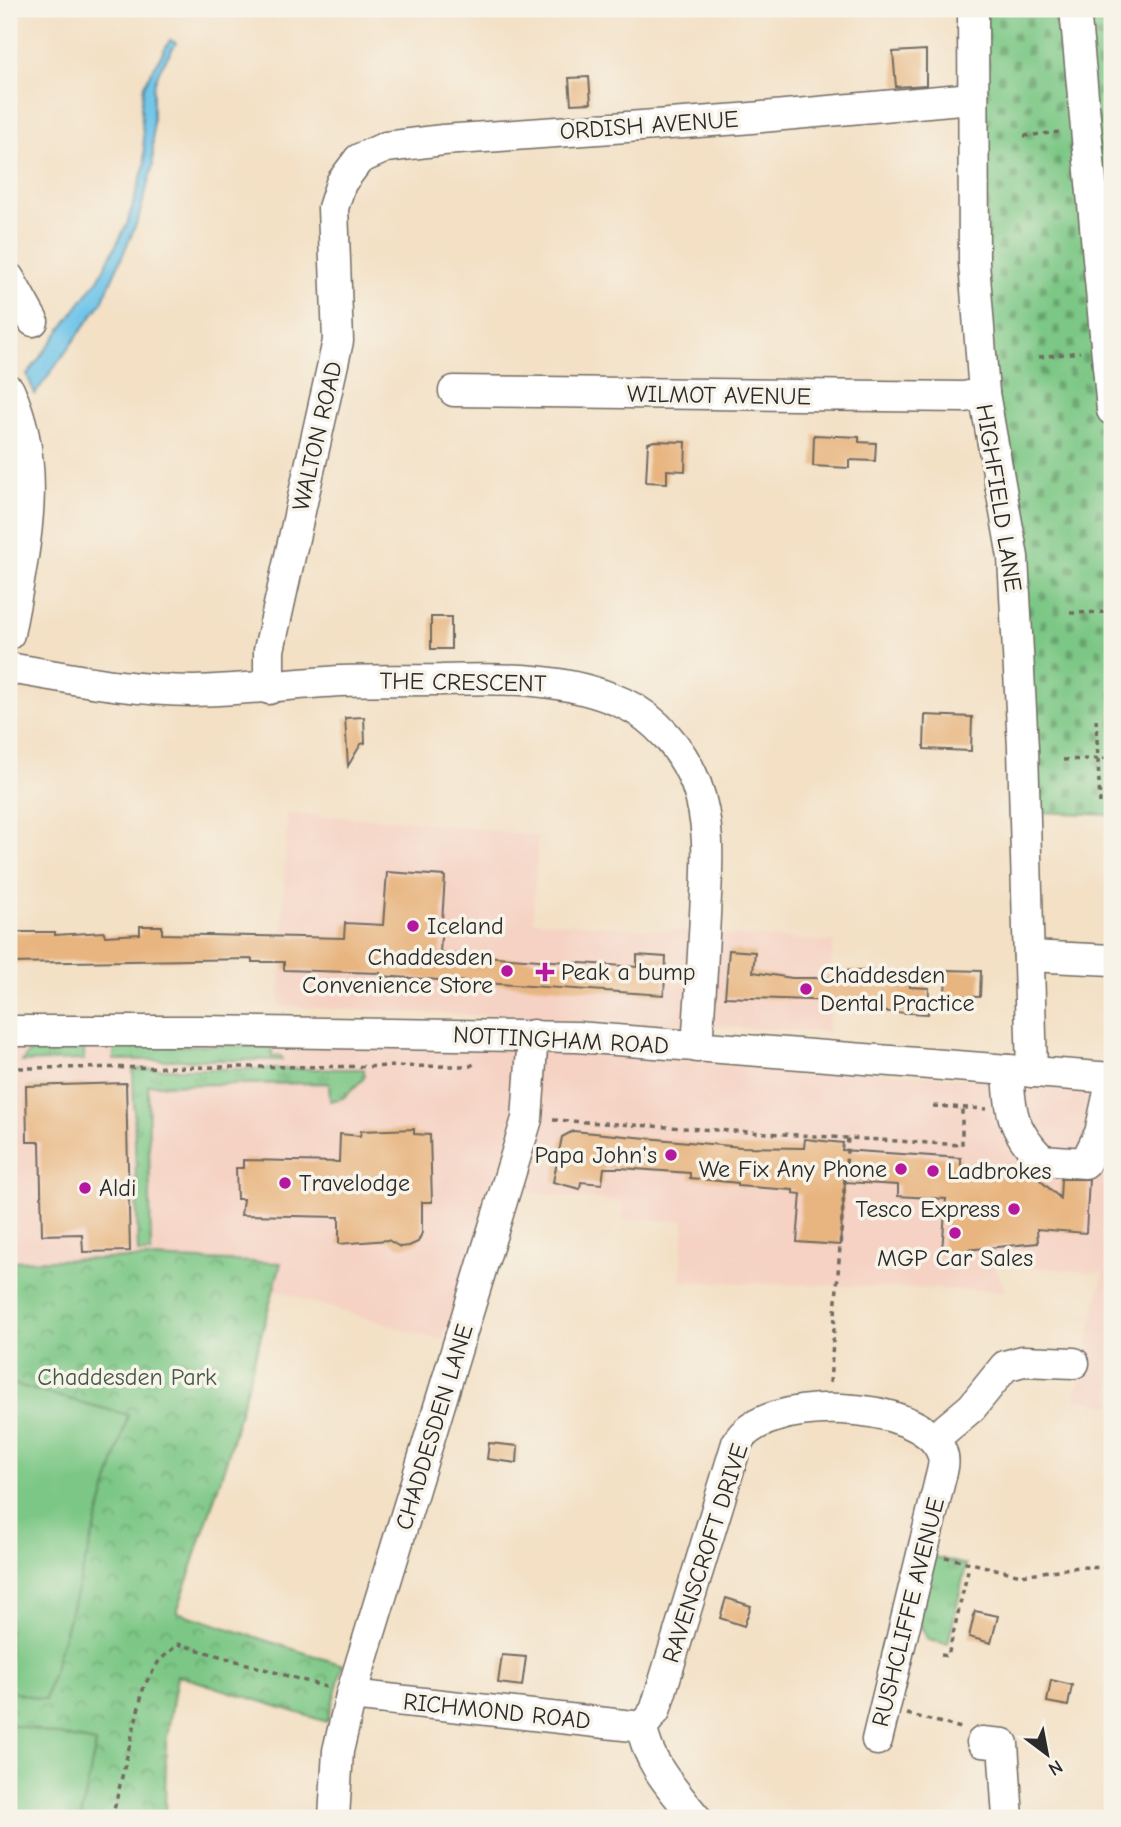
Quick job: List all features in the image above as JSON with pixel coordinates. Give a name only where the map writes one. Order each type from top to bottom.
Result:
[{"type":"street","name":"HIGHFIELD LANE","points":[[973,9],[974,263],[984,394],[1013,557],[1023,748],[1029,956],[1020,1071],[1010,1111]]},
{"type":"street","points":[[1074,9],[1112,410]]},
{"type":"street","name":"ORDISH AVENUE","points":[[341,183],[353,165],[368,153],[397,146],[972,99]]},
{"type":"street","points":[[1091,186],[1112,162]]},
{"type":"street","name":"WALTON ROAD","points":[[269,689],[269,650],[338,341],[333,208],[341,183]]},
{"type":"street","points":[[9,278],[33,321]]},
{"type":"street","points":[[9,390],[20,413],[29,466],[23,552],[9,634]]},
{"type":"street","name":"WILMOT AVENUE","points":[[454,391],[964,397],[984,394]]},
{"type":"street","name":"THE CRESCENT","points":[[9,668],[168,690],[269,689],[340,681],[484,679],[547,681],[611,698],[653,723],[688,767],[706,820],[708,845],[697,1047]]},
{"type":"street","points":[[1029,956],[1112,960]]},
{"type":"street","name":"NOTTINGHAM ROAD","points":[[9,1031],[533,1035],[1112,1078]]},
{"type":"street","name":"CHADDESDEN LANE","points":[[334,1818],[338,1751],[351,1695],[527,1119],[533,1035]]},
{"type":"street","points":[[1010,1111],[1023,1141],[1042,1160],[1085,1163],[1100,1133],[1112,1078]]},
{"type":"street","points":[[934,1438],[972,1407],[1005,1366],[1036,1360],[1074,1363]]},
{"type":"street","name":"RAVENSCROFT DRIVE","points":[[642,1727],[655,1711],[740,1437],[752,1425],[775,1416],[828,1410],[857,1410],[893,1416],[919,1426],[934,1438]]},
{"type":"street","name":"RUSHCLIFFE AVENUE","points":[[877,1740],[944,1460],[934,1438]]},
{"type":"street","name":"RICHMOND ROAD","points":[[351,1695],[642,1727]]},
{"type":"street","points":[[642,1727],[649,1753],[696,1818]]},
{"type":"street","points":[[982,1742],[1003,1744],[1007,1818]]},
{"type":"path","points":[[1024,136],[1086,130]]},
{"type":"path","points":[[1039,357],[1107,349]]},
{"type":"path","points":[[1070,613],[1112,612]]},
{"type":"path","points":[[1096,719],[1100,803]]},
{"type":"path","points":[[1063,760],[1112,758]]},
{"type":"path","points":[[9,1068],[470,1066],[483,1060]]},
{"type":"path","points":[[933,1106],[1010,1111]]},
{"type":"path","points":[[527,1119],[962,1145],[962,1108]]},
{"type":"path","points":[[828,1410],[848,1138]]},
{"type":"path","points":[[923,1552],[1021,1575],[1079,1567],[1112,1568]]},
{"type":"path","points":[[941,1655],[948,1656],[969,1566]]},
{"type":"path","points":[[112,1818],[144,1686],[159,1661],[178,1644],[351,1695]]},
{"type":"path","points":[[885,1709],[974,1731],[982,1742]]},
{"type":"shaded area","points":[[287,814],[409,820],[538,836],[533,921],[833,942],[828,1032],[279,1006]]},
{"type":"shaded area","points":[[9,1045],[487,1046],[1112,1088],[1112,1406],[1075,1398],[1103,1273],[994,1264],[1005,1291],[680,1281],[684,1221],[622,1219],[623,1202],[521,1192],[490,1201],[442,1341],[273,1290],[281,1263],[148,1258],[9,1261]]},
{"type":"green space","points":[[986,9],[1112,9],[1112,815],[1038,812],[991,350],[984,149]]},
{"type":"green space","points":[[40,1045],[84,1045],[84,1060],[22,1062],[28,1053]]},
{"type":"green space","points":[[114,1045],[272,1046],[272,1057],[281,1056],[282,1060],[114,1060]]},
{"type":"green space","points":[[133,1069],[364,1069],[364,1078],[343,1098],[330,1101],[329,1083],[148,1085],[151,1253],[138,1253]]},
{"type":"green space","name":"Chaddesden Park","points":[[148,1258],[281,1263],[227,1459],[177,1612],[343,1665],[327,1722],[177,1675],[166,1743],[165,1818],[9,1818],[9,1261]]},
{"type":"green space","points":[[9,1383],[128,1415],[45,1700],[9,1691]]},
{"type":"green space","points":[[934,1557],[966,1565],[948,1644],[928,1640],[918,1621]]},
{"type":"green space","points":[[9,1724],[96,1743],[81,1818],[9,1818]]},
{"type":"water","points":[[170,40],[176,43],[160,69],[153,87],[153,165],[138,220],[102,302],[35,394],[27,375],[99,278],[127,224],[145,164],[141,107],[144,85]]},
{"type":"building","points":[[926,50],[926,85],[896,87],[893,52]]},
{"type":"building","points":[[589,77],[591,103],[571,104],[569,78]]},
{"type":"building","points":[[814,435],[859,437],[859,442],[876,443],[875,461],[849,460],[849,468],[813,466]]},
{"type":"building","points":[[686,442],[685,471],[667,470],[667,483],[646,482],[648,443]]},
{"type":"building","points":[[431,617],[451,617],[451,649],[431,649]]},
{"type":"building","points":[[925,715],[972,717],[971,751],[924,749]]},
{"type":"building","points":[[364,717],[365,743],[361,744],[348,766],[345,718]]},
{"type":"building","points":[[387,872],[445,876],[440,953],[637,967],[637,955],[666,957],[664,995],[380,976],[380,973],[284,970],[284,962],[252,962],[252,959],[9,963],[9,932],[55,932],[55,935],[104,932],[105,936],[140,934],[140,926],[162,926],[162,934],[344,938],[345,923],[383,925]]},
{"type":"building","points":[[729,950],[755,952],[753,972],[792,978],[836,978],[837,970],[880,972],[880,977],[910,977],[910,987],[929,988],[928,1014],[835,1009],[835,1001],[725,997]]},
{"type":"building","points":[[946,970],[981,971],[980,997],[945,996]]},
{"type":"building","name":"Aldi","points":[[126,1083],[130,1251],[83,1252],[82,1234],[42,1235],[40,1142],[27,1142],[26,1086]]},
{"type":"building","points":[[414,1129],[414,1134],[430,1135],[432,1202],[422,1202],[422,1233],[418,1242],[400,1247],[388,1240],[339,1244],[339,1217],[241,1215],[243,1199],[237,1199],[236,1168],[243,1168],[243,1160],[339,1162],[340,1134],[360,1136],[361,1131]]},
{"type":"building","points":[[573,1131],[741,1147],[804,1148],[805,1139],[843,1143],[842,1150],[961,1158],[961,1166],[1022,1164],[1060,1198],[1061,1179],[1089,1179],[1086,1233],[1037,1229],[1038,1243],[965,1250],[965,1253],[942,1251],[946,1199],[898,1196],[898,1185],[845,1182],[840,1245],[797,1242],[801,1194],[793,1193],[793,1190],[738,1186],[738,1183],[690,1178],[690,1173],[621,1168],[604,1168],[602,1184],[581,1182],[580,1189],[553,1182],[562,1137]]},
{"type":"building","points":[[489,1443],[518,1446],[517,1463],[487,1459]]},
{"type":"building","points":[[726,1598],[751,1606],[744,1626],[720,1618]]},
{"type":"building","points":[[975,1611],[998,1616],[991,1643],[969,1637]]},
{"type":"building","points":[[502,1655],[526,1657],[522,1686],[498,1683]]},
{"type":"building","points":[[1051,1680],[1072,1685],[1068,1706],[1047,1702]]},
{"type":"place","name":"Iceland","points":[[413,926]]},
{"type":"place","name":"Chaddesden Convenience Store","points":[[507,971]]},
{"type":"place","name":"Peak a bump","points":[[545,972]]},
{"type":"place","name":"Chaddesden Dental Practice","points":[[806,989]]},
{"type":"place","name":"Papa John's","points":[[671,1155]]},
{"type":"place","name":"We Fix Any Phone","points":[[901,1169]]},
{"type":"place","name":"Ladbrokes","points":[[933,1171]]},
{"type":"place","name":"Travelodge","points":[[285,1183]]},
{"type":"place","name":"Aldi","points":[[85,1188]]},
{"type":"place","name":"Tesco Express","points":[[1014,1209]]},
{"type":"place","name":"MGP Car Sales","points":[[955,1233]]}]
